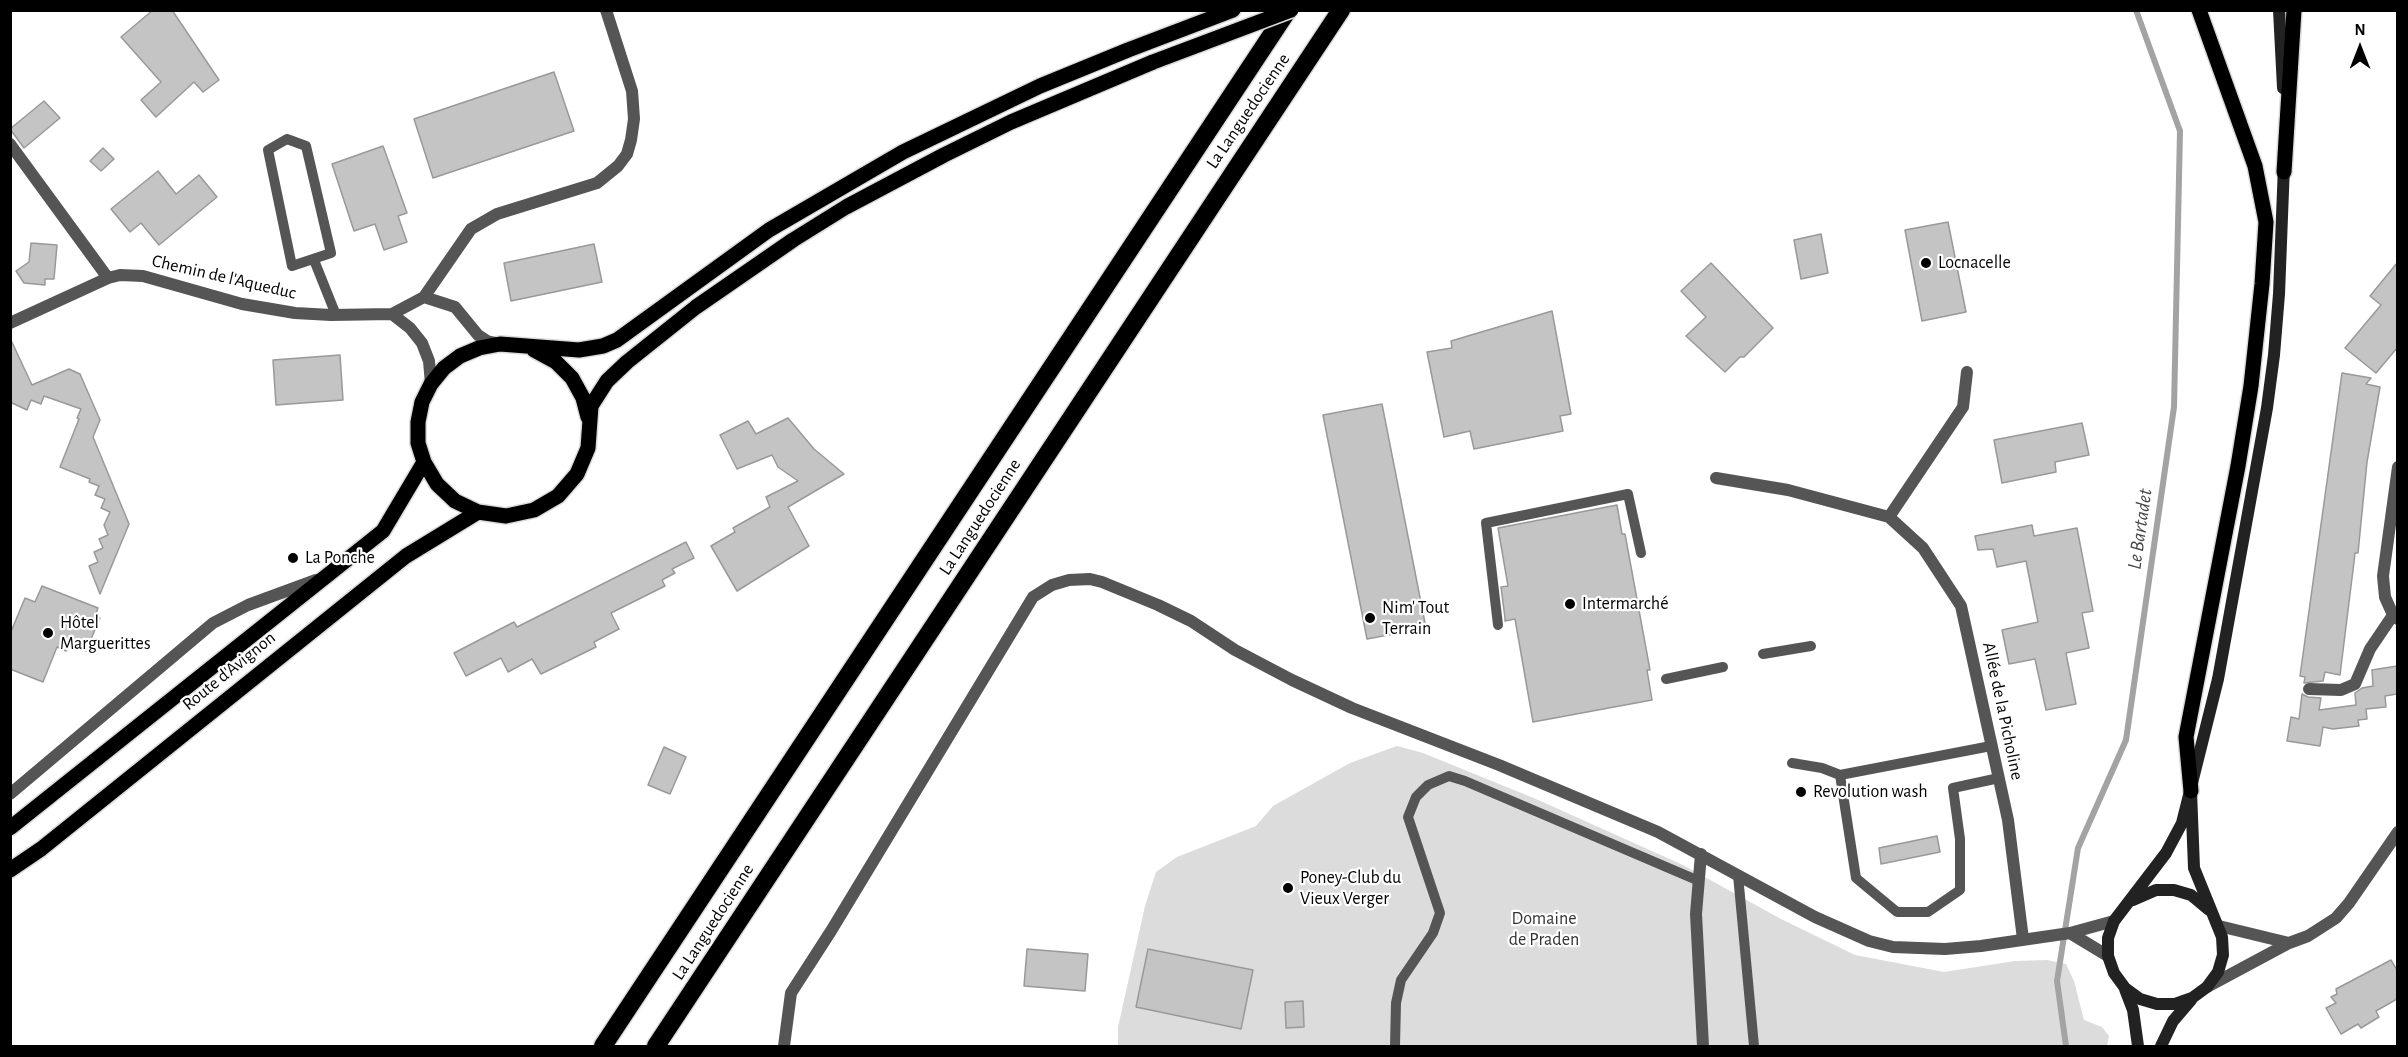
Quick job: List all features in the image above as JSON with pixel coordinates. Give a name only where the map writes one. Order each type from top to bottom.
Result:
[{"type":"highway","name":"La Languedocienne","points":[[603,1047],[1289,10]]},
{"type":"highway","name":"La Languedocienne","points":[[656,1047],[1341,10]]},
{"type":"main road","points":[[1233,10],[1040,86],[903,152],[769,230],[685,288],[617,340],[603,346],[579,350],[500,344],[479,348],[460,356],[444,368],[431,384],[422,402],[418,422],[418,443],[424,462],[437,484],[455,501],[478,512],[506,516],[534,510],[558,496],[577,474],[588,448],[591,406],[607,381],[627,362],[696,307],[793,240],[846,207],[1011,122],[1154,62],[1289,10]]},
{"type":"main road","points":[[2125,988],[2140,999],[2157,1004],[2175,1004],[2196,995],[2207,987],[2218,972],[2223,955],[2218,923],[2197,880],[2194,868],[2186,737],[2249,398],[2266,242],[2265,211],[2257,173],[2199,10]]},
{"type":"main road","points":[[2279,10],[2284,172]]},
{"type":"main road","points":[[2138,1047],[2133,1010],[2125,988],[2114,973],[2108,956],[2108,938],[2114,921],[2173,843],[2185,814],[2218,679],[2266,408],[2279,294],[2294,10]]},
{"type":"main road","points":[[520,346],[539,352],[556,362],[572,378],[584,398],[589,420]]},
{"type":"main road","name":"Route d'Avignon","points":[[10,828],[383,531],[424,462]]},
{"type":"main road","name":"Route d'Avignon","points":[[10,870],[50,841],[406,556],[478,512]]},
{"type":"main road","points":[[2125,906],[2139,896],[2156,890],[2174,890],[2191,896],[2206,906],[2218,923]]},
{"type":"main road","points":[[2161,1047],[2174,1021],[2196,995]]},
{"type":"street","points":[[431,384],[429,361],[422,344],[410,328],[392,314],[424,297],[471,229],[497,213],[597,183],[618,166],[627,154],[634,119],[632,91],[606,10]]},
{"type":"street","points":[[10,144],[108,278]]},
{"type":"street","name":"Chemin de l'Aqueduc","points":[[10,323],[34,314],[108,278],[120,275],[143,276],[242,304],[295,313],[392,314]]},
{"type":"street","points":[[424,297],[455,307],[478,335],[487,341],[500,344]]},
{"type":"street","points":[[1889,517],[1963,407],[1966,372]]},
{"type":"street","points":[[2309,689],[2341,690],[2355,684],[2370,649],[2395,617],[2385,597],[2383,576],[2397,467]]},
{"type":"street","name":"Allée de la Picholine","points":[[1716,478],[1788,490],[1889,517],[1923,548],[1961,606],[2008,820],[2023,939]]},
{"type":"street","points":[[10,794],[213,623],[248,605],[316,580],[341,566]]},
{"type":"street","points":[[784,1047],[791,993],[831,931],[1033,597],[1044,589],[1069,580],[1090,579],[1130,593],[1191,621],[1235,650],[1352,708],[1659,832],[1815,917],[1869,941],[1893,947],[1946,949],[2070,933],[2114,921]]},
{"type":"street","points":[[2207,987],[2289,943],[2307,936],[2336,918],[2349,903],[2397,832]]},
{"type":"street","points":[[1701,854],[1696,914],[1703,1047]]},
{"type":"street","points":[[2218,923],[2289,943]]},
{"type":"street","points":[[2070,933],[2108,956]]},
{"type":"lane","points":[[287,139],[306,146],[331,253],[314,260],[292,266],[268,150],[287,139]]},
{"type":"lane","points":[[314,260],[336,315]]},
{"type":"lane","points":[[1498,626],[1486,523],[1628,494],[1641,553]]},
{"type":"lane","points":[[1763,654],[1811,646]]},
{"type":"lane","points":[[1666,679],[1723,667]]},
{"type":"lane","points":[[1792,764],[1822,768],[1840,775],[1991,746]]},
{"type":"lane","points":[[1840,775],[1856,878],[1897,912],[1928,912],[1960,890],[1960,839],[1953,788],[1998,778]]},
{"type":"lane","points":[[1395,1047],[1396,1003],[1401,980],[1433,933],[1440,913],[1408,817],[1416,797],[1428,785],[1449,776],[1465,781],[1699,881]]},
{"type":"lane","points":[[1738,875],[1754,1047]]},
{"type":"green space","name":"Domaine de Praden","points":[[1397,746],[1423,753],[1536,799],[1683,865],[1781,919],[1855,955],[1944,972],[2015,961],[2047,960],[2066,964],[2074,981],[2084,1020],[2102,1027],[2109,1036],[2107,1046],[1118,1046],[1118,1027],[1145,906],[1156,872],[1177,857],[1256,826],[1273,806],[1350,763]]},
{"type":"building","points":[[153,10],[172,10],[219,80],[203,92],[194,82],[156,117],[141,100],[161,82],[121,37]]},
{"type":"building","points":[[554,72],[574,131],[433,178],[414,119]]},
{"type":"building","points":[[44,101],[60,118],[24,148],[10,129]]},
{"type":"building","points":[[383,146],[407,213],[398,216],[407,242],[384,250],[375,224],[354,231],[332,164]]},
{"type":"building","points":[[103,148],[114,159],[101,171],[90,161]]},
{"type":"building","points":[[158,171],[176,194],[199,175],[217,197],[159,245],[141,223],[130,232],[111,209]]},
{"type":"building","points":[[1948,222],[1966,312],[1922,321],[1905,230]]},
{"type":"building","points":[[1821,234],[1828,273],[1801,279],[1794,240]]},
{"type":"building","points":[[31,243],[57,245],[54,279],[45,279],[45,285],[24,283],[16,271],[29,262]]},
{"type":"building","points":[[594,244],[602,282],[511,301],[504,263]]},
{"type":"building","points":[[1711,263],[1773,328],[1725,372],[1686,336],[1706,317],[1681,291]]},
{"type":"building","points":[[2397,263],[2397,348],[2376,373],[2345,348],[2381,305],[2370,296]]},
{"type":"building","points":[[1552,311],[1571,414],[1560,416],[1563,431],[1474,449],[1470,431],[1444,437],[1427,352],[1452,348],[1451,341]]},
{"type":"building","points":[[10,338],[32,385],[69,369],[80,374],[100,420],[93,437],[129,524],[100,594],[89,566],[98,562],[94,552],[103,548],[99,539],[108,535],[104,525],[110,512],[101,508],[105,499],[95,495],[99,486],[89,482],[90,479],[60,467],[81,409],[44,396],[41,404],[31,400],[27,410],[10,402]]},
{"type":"building","points":[[340,355],[343,400],[276,405],[273,360]]},
{"type":"building","points":[[2342,373],[2371,378],[2366,384],[2380,387],[2367,462],[2358,553],[2355,553],[2340,675],[2325,672],[2323,681],[2304,683],[2305,677],[2300,676]]},
{"type":"building","points":[[1382,404],[1426,628],[1367,639],[1323,415]]},
{"type":"building","points":[[788,418],[814,449],[844,474],[788,507],[809,546],[737,591],[711,546],[735,532],[733,528],[770,507],[766,497],[798,481],[778,467],[772,455],[737,469],[720,435],[748,421],[756,434]]},
{"type":"building","points":[[2082,423],[2089,455],[2055,462],[2056,472],[2002,483],[1994,440]]},
{"type":"building","name":"Intermarché","points":[[1617,505],[1622,534],[1625,534],[1650,670],[1647,670],[1652,700],[1533,722],[1515,619],[1505,621],[1501,587],[1508,586],[1498,528]]},
{"type":"building","points":[[2032,525],[2034,536],[2077,528],[2093,611],[2082,613],[2089,648],[2066,653],[2076,704],[2046,710],[2035,659],[2009,664],[2002,630],[2038,622],[2026,561],[1997,567],[1993,549],[1978,550],[1975,536]]},
{"type":"building","points":[[686,542],[694,558],[672,569],[675,573],[662,580],[665,586],[611,613],[619,629],[594,642],[596,647],[541,674],[532,659],[508,672],[501,658],[466,676],[454,653],[514,622],[517,627]]},
{"type":"building","points":[[42,586],[98,608],[95,616],[100,618],[86,651],[68,643],[66,651],[57,647],[43,682],[10,669],[10,634],[25,598],[35,602]]},
{"type":"building","points":[[2397,666],[2397,694],[2385,696],[2386,707],[2366,709],[2367,719],[2358,720],[2359,726],[2333,729],[2323,727],[2320,746],[2287,741],[2291,717],[2299,719],[2302,694],[2321,698],[2319,710],[2356,705],[2355,693],[2362,688],[2373,686],[2372,670]]},
{"type":"building","points":[[664,747],[686,757],[670,794],[648,785]]},
{"type":"building","points":[[1937,836],[1940,852],[1881,864],[1879,848]]},
{"type":"building","points":[[1027,949],[1088,954],[1085,991],[1024,986]]},
{"type":"building","points":[[1148,949],[1253,970],[1241,1029],[1136,1007]]},
{"type":"building","points":[[2391,960],[2397,970],[2397,999],[2376,1011],[2379,1017],[2361,1028],[2358,1024],[2341,1034],[2326,1008],[2336,1003],[2331,997],[2337,994],[2336,989]]},
{"type":"building","points":[[1303,1001],[1304,1027],[1286,1028],[1285,1002]]},
{"type":"waterway","name":"Le Bartadet","points":[[2066,1046],[2057,981],[2078,848],[2126,740],[2174,407],[2180,131],[2136,10]]},
{"type":"place","name":"Locnacelle","points":[[1926,263]]},
{"type":"place","name":"La Ponche","points":[[293,558]]},
{"type":"place","name":"Intermarché","points":[[1570,604]]},
{"type":"place","name":"Nim' Tout Terrain","points":[[1370,618]]},
{"type":"place","name":"Hôtel Marguerittes","points":[[48,633]]},
{"type":"place","name":"Revolution wash","points":[[1801,792]]},
{"type":"place","name":"Poney-Club du Vieux Verger","points":[[1288,888]]}]
